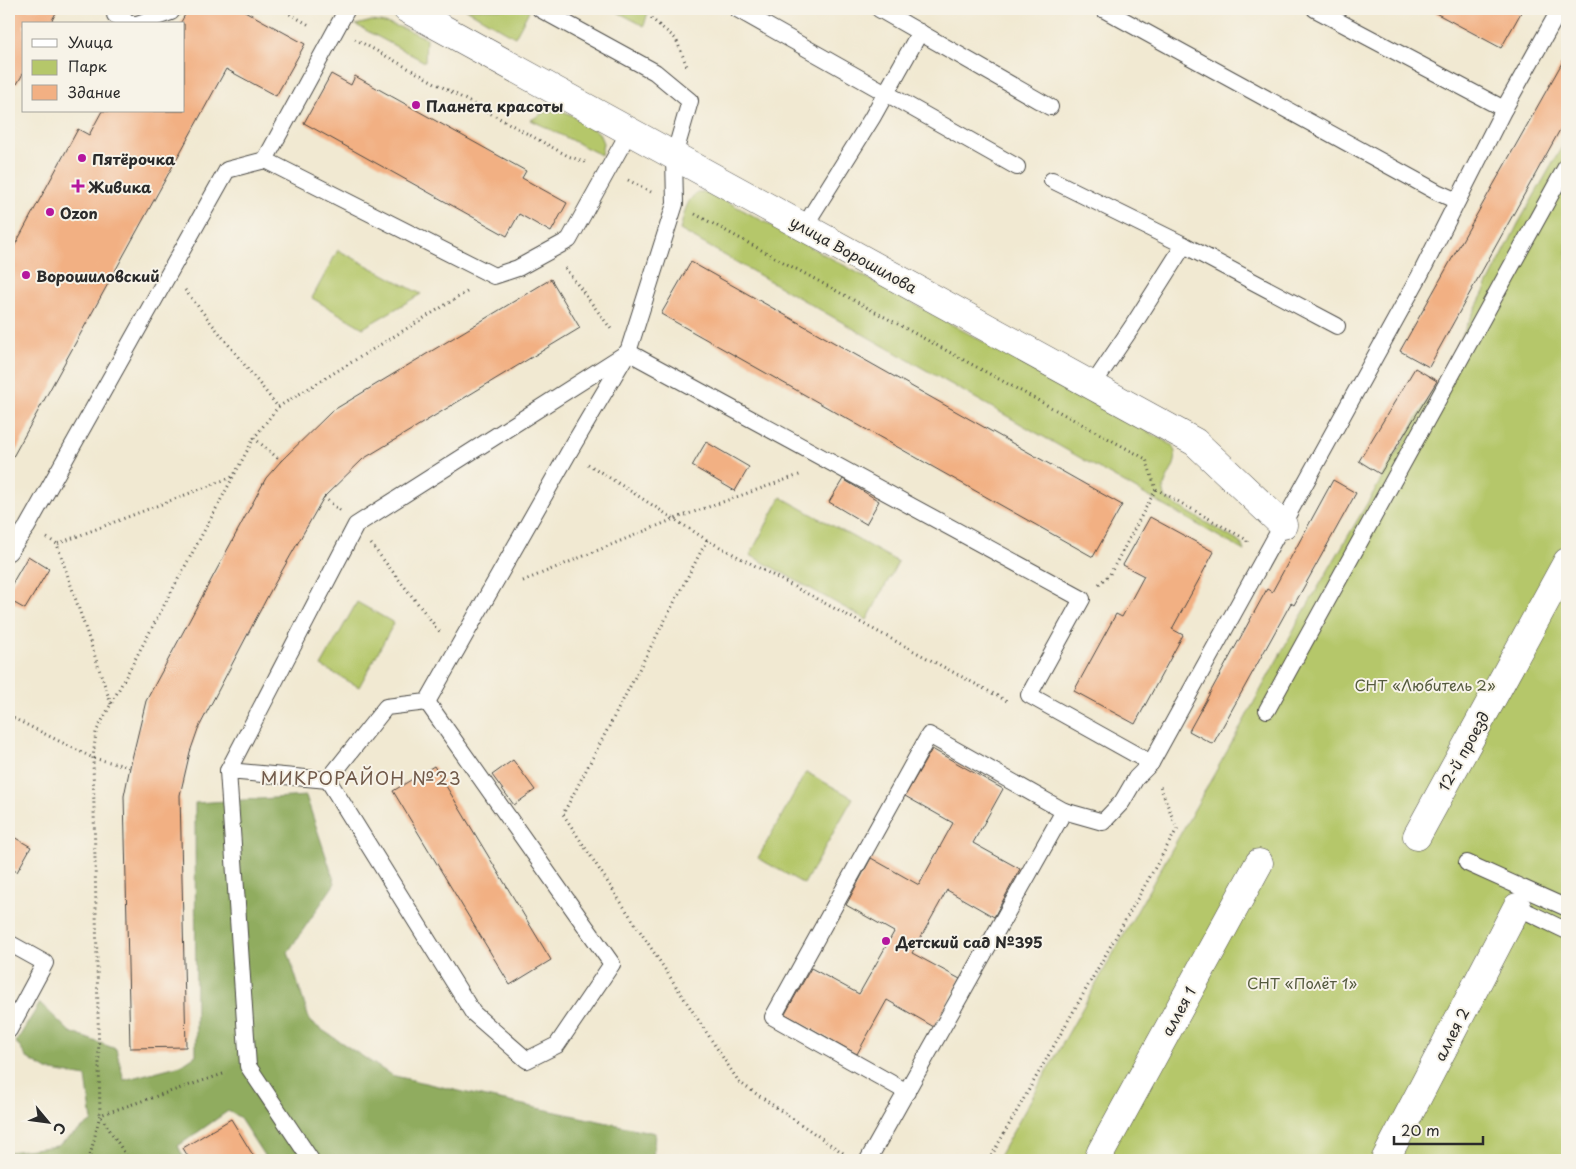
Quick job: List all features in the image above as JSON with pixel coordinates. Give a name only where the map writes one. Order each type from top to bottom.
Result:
[{"type":"street","name":"улица Ворошилова","points":[[407,9],[1195,442],[1282,525]]},
{"type":"street","name":"12-й проезд","points":[[1417,836],[1567,562]]},
{"type":"street","name":"аллея 1","points":[[1098,1160],[1259,863]]},
{"type":"street","name":"аллея 2","points":[[1385,1160],[1517,908]]},
{"type":"lane","points":[[143,22],[171,12],[173,9]]},
{"type":"lane","points":[[265,160],[347,9]]},
{"type":"lane","points":[[427,702],[628,352],[675,204],[674,156],[690,101],[655,72],[540,9]]},
{"type":"lane","points":[[737,9],[1017,167]]},
{"type":"lane","points":[[879,9],[1050,107]]},
{"type":"lane","points":[[1103,9],[1437,192],[1457,201]]},
{"type":"lane","points":[[1315,9],[1504,109]]},
{"type":"lane","points":[[907,1092],[772,1017],[929,735],[1064,811],[1103,822],[1122,802],[1136,778],[1151,763],[1420,275],[1504,109],[1560,9]]},
{"type":"lane","points":[[115,15],[128,22]]},
{"type":"lane","points":[[804,227],[872,118],[920,32]]},
{"type":"lane","points":[[9,552],[27,527],[227,170],[265,160],[494,276],[518,268],[569,240],[630,132]]},
{"type":"lane","points":[[1267,710],[1567,165]]},
{"type":"lane","points":[[1052,180],[1184,245],[1337,326]]},
{"type":"lane","points":[[1092,386],[1132,328],[1184,245]]},
{"type":"lane","points":[[628,352],[1082,599],[1029,695],[1151,763]]},
{"type":"lane","points":[[312,1160],[248,1066],[228,771],[356,525],[628,352]]},
{"type":"lane","points":[[328,780],[386,707],[427,702]]},
{"type":"lane","points":[[328,780],[474,1013],[527,1060],[556,1045],[612,964],[427,702]]},
{"type":"lane","points":[[228,771],[328,780]]},
{"type":"lane","points":[[868,1160],[1064,811]]},
{"type":"lane","points":[[1467,862],[1567,908]]},
{"type":"lane","points":[[1517,908],[1567,931]]},
{"type":"lane","points":[[9,943],[45,963],[9,1030]]},
{"type":"path","points":[[281,9],[313,27],[352,38],[568,156],[608,170],[685,208],[1146,459],[1156,489],[1247,540],[1249,548]]},
{"type":"path","points":[[647,9],[652,19],[676,39],[689,70]]},
{"type":"path","points":[[551,249],[628,352]]},
{"type":"path","points":[[171,272],[278,407]]},
{"type":"path","points":[[89,1160],[100,1115],[92,758],[96,732],[254,438],[278,407],[494,276]]},
{"type":"path","points":[[254,438],[281,461]]},
{"type":"path","points":[[569,452],[707,540],[1008,701]]},
{"type":"path","points":[[488,596],[674,519],[833,463]]},
{"type":"path","points":[[111,704],[57,544],[233,476]]},
{"type":"path","points":[[1082,599],[1110,574],[1156,489]]},
{"type":"path","points":[[324,497],[356,525],[456,652]]},
{"type":"path","points":[[707,540],[563,814],[739,1082],[847,1155]]},
{"type":"path","points":[[9,716],[92,758],[130,767]]},
{"type":"path","points":[[989,1160],[1177,829],[1151,763]]},
{"type":"path","points":[[100,1115],[248,1066]]},
{"type":"path","points":[[100,1115],[129,1160]]},
{"type":"green space","points":[[466,9],[530,9],[515,37]]},
{"type":"green space","points":[[612,9],[649,9],[644,26]]},
{"type":"green space","points":[[372,21],[393,25],[426,38],[425,62],[356,25]]},
{"type":"green space","points":[[563,111],[583,121],[599,133],[603,143],[601,155],[531,120],[543,113]]},
{"type":"green space","points":[[1567,138],[1567,1160],[997,1160],[1299,620],[1440,379],[1518,224]]},
{"type":"green space","points":[[699,192],[710,192],[1172,445],[1176,456],[1164,487],[1166,499],[1241,543],[1244,551],[680,230],[688,203]]},
{"type":"green space","points":[[338,250],[421,294],[363,328],[312,298]]},
{"type":"green space","points":[[781,497],[898,562],[867,620],[750,555]]},
{"type":"green space","points":[[357,602],[394,623],[359,687],[321,666]]},
{"type":"green space","points":[[806,772],[853,798],[804,884],[758,858]]},
{"type":"green space","points":[[306,796],[335,883],[288,952],[310,1022],[391,1075],[655,1133],[653,1160],[267,1160],[239,1117],[228,1111],[178,1146],[185,1160],[9,1160],[9,1152],[57,1146],[92,1121],[86,1077],[47,1070],[27,1058],[16,1042],[40,1003],[70,1032],[116,1049],[124,1080],[181,1065],[196,1055],[195,803]]},
{"type":"building","points":[[9,9],[58,9],[51,22],[22,22],[22,75],[17,84],[9,79]]},
{"type":"building","points":[[188,9],[241,9],[305,44],[276,96],[226,69],[9,464],[9,256],[78,129],[89,135],[101,112],[185,112],[185,22],[181,22]]},
{"type":"building","points":[[1428,9],[1523,9],[1501,48]]},
{"type":"building","points":[[1567,54],[1567,117],[1429,367],[1400,351]]},
{"type":"building","points":[[331,74],[351,85],[355,76],[526,171],[522,178],[567,203],[551,232],[519,214],[507,236],[304,123]]},
{"type":"building","points":[[691,262],[1122,505],[1093,557],[661,314]]},
{"type":"building","points":[[551,279],[580,328],[363,459],[324,497],[271,590],[198,729],[190,752],[180,795],[186,1047],[130,1048],[124,796],[130,767],[146,701],[266,478],[332,411]]},
{"type":"building","points":[[1415,368],[1437,381],[1380,474],[1359,461]]},
{"type":"building","points":[[706,442],[749,467],[735,491],[692,466]]},
{"type":"building","points":[[843,479],[879,501],[866,524],[829,502]]},
{"type":"building","points":[[1333,480],[1356,493],[1294,605],[1291,603],[1213,744],[1189,731],[1267,589],[1272,592]]},
{"type":"building","points":[[1150,517],[1214,552],[1172,629],[1183,635],[1135,724],[1074,691],[1116,614],[1122,617],[1144,576],[1123,565]]},
{"type":"building","points":[[28,556],[49,569],[25,609],[9,600],[9,589]]},
{"type":"building","points":[[932,749],[1003,789],[973,843],[1020,869],[994,917],[947,890],[912,953],[960,979],[934,1027],[887,1000],[857,1054],[785,1014],[811,968],[859,994],[894,932],[846,905],[871,858],[919,885],[953,823],[905,796]]},
{"type":"building","points":[[513,760],[535,790],[514,805],[492,775]]},
{"type":"building","points":[[434,766],[551,960],[510,985],[393,791]]},
{"type":"building","points":[[12,836],[31,847],[17,872],[9,867],[9,842]]},
{"type":"building","points":[[231,1119],[256,1160],[190,1160],[183,1148]]},
{"type":"place","name":"Планета красоты","points":[[416,105]]},
{"type":"place","name":"Пятёрочка","points":[[82,158]]},
{"type":"place","name":"Живика","points":[[78,186]]},
{"type":"place","name":"Ozon","points":[[50,212]]},
{"type":"place","name":"Ворошиловский","points":[[26,275]]},
{"type":"place","name":"Детский сад №395","points":[[886,941]]},
{"type":"district","name":"МИКРОРАЙОН №23","points":[[361,777]]},
{"type":"park label","name":"СНТ «Любитель 2»","points":[[1425,684]]},
{"type":"park label","name":"СНТ «Полёт 1»","points":[[1302,982]]}]
